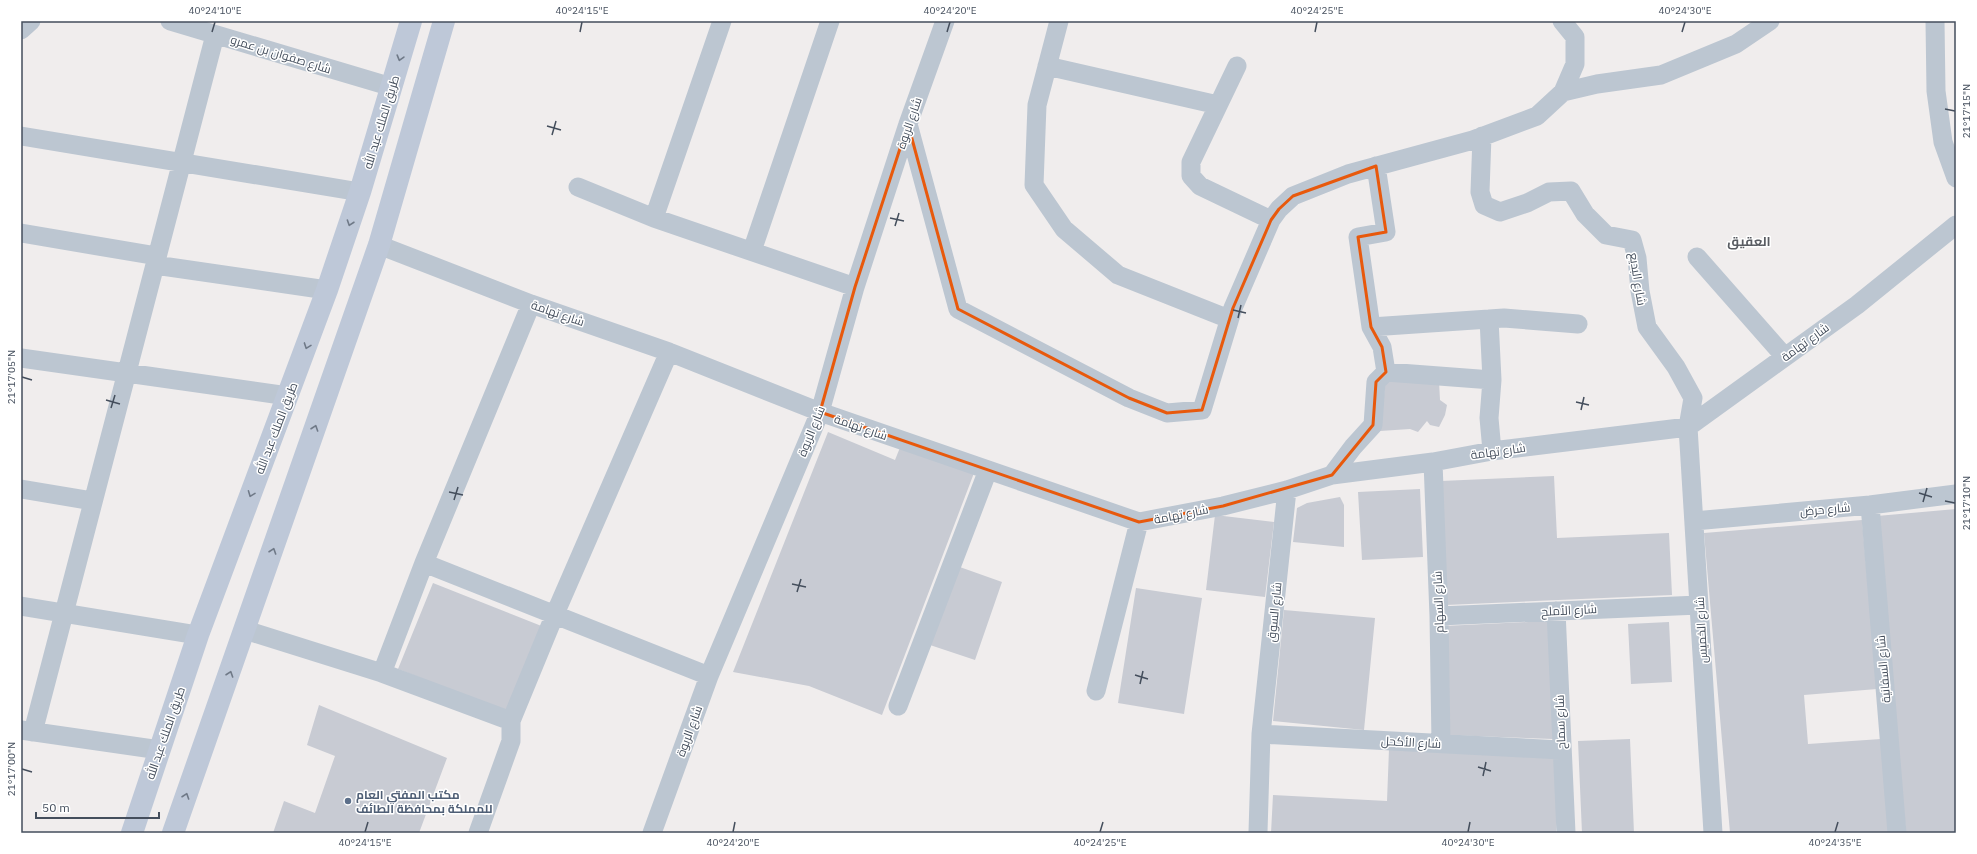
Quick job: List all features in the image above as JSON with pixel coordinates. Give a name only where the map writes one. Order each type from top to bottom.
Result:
[{"type":"main road","name":"طريق الملك عبد الله","points":[[132,833],[198,635],[327,290],[360,192],[411,21]]},
{"type":"main road","points":[[173,833],[379,245],[444,21]]},
{"type":"street","points":[[21,30],[31,21]]},
{"type":"street","name":"شارع صفوان بن عمرو","points":[[170,21],[392,87]]},
{"type":"street","points":[[654,218],[722,21]]},
{"type":"street","points":[[752,250],[830,21]]},
{"type":"street","name":"شارع الربوة","points":[[652,833],[709,676],[820,412],[856,286],[908,124],[946,21]]},
{"type":"street","points":[[1059,21],[1037,104],[1034,185],[1064,229],[1118,274],[1229,320]]},
{"type":"street","points":[[908,124],[958,309],[1129,398],[1167,414],[1202,410],[1229,320],[1271,220],[1279,209],[1293,196],[1348,174],[1482,136],[1537,116],[1563,92],[1575,64],[1575,37],[1562,21]]},
{"type":"street","points":[[1563,92],[1597,84],[1660,75],[1736,44],[1770,21]]},
{"type":"street","points":[[1936,21],[1936,91],[1943,142],[1956,178]]},
{"type":"street","points":[[160,750],[27,731],[64,613],[215,35]]},
{"type":"street","points":[[1047,66],[1218,105]]},
{"type":"street","points":[[1236,66],[1191,162],[1191,176],[1200,186],[1271,220]]},
{"type":"street","points":[[21,136],[182,164],[360,192]]},
{"type":"street","name":"شارع البديع","points":[[1482,136],[1480,192],[1484,205],[1500,212],[1527,203],[1549,192],[1571,191],[1585,214],[1606,235],[1632,240],[1637,258],[1640,291],[1647,327],[1676,367],[1693,398],[1688,427]]},
{"type":"street","points":[[1376,166],[1386,232],[1358,237],[1371,328],[1382,347],[1386,372]]},
{"type":"street","points":[[578,187],[654,218],[856,286]]},
{"type":"street","name":"شارع تهامة","points":[[379,245],[531,304],[669,352],[820,412],[1139,522],[1223,506],[1287,490],[1332,475],[1433,462],[1492,451],[1688,427],[1857,305],[1956,225]]},
{"type":"street","points":[[21,234],[156,261],[327,290]]},
{"type":"street","points":[[1697,257],[1785,357]]},
{"type":"street","points":[[382,673],[424,563],[531,304]]},
{"type":"street","points":[[1371,328],[1504,318],[1578,324]]},
{"type":"street","points":[[1489,319],[1492,380],[1489,418],[1492,451]]},
{"type":"street","points":[[478,833],[511,741],[512,721],[556,614],[669,352]]},
{"type":"street","points":[[21,358],[288,396]]},
{"type":"street","points":[[1332,475],[1353,447],[1373,425],[1376,382],[1386,372],[1492,380]]},
{"type":"street","name":"شارع الخميس","points":[[1688,427],[1713,833]]},
{"type":"street","name":"شارع السهام","points":[[1433,462],[1439,616],[1441,743]]},
{"type":"street","points":[[898,706],[988,470]]},
{"type":"street","points":[[21,489],[93,502]]},
{"type":"street","name":"شارع السوق","points":[[1258,832],[1261,734],[1287,490]]},
{"type":"street","name":"شارع حرض","points":[[1694,521],[1870,506],[1956,494]]},
{"type":"street","name":"شارع السفانية","points":[[1870,506],[1897,833]]},
{"type":"street","points":[[1096,691],[1139,522]]},
{"type":"street","points":[[424,563],[556,614],[709,676]]},
{"type":"street","name":"شارع الأملح","points":[[1439,616],[1699,605]]},
{"type":"street","points":[[21,606],[198,635]]},
{"type":"street","name":"شارع سماح","points":[[1556,611],[1561,750],[1566,833]]},
{"type":"street","points":[[245,630],[382,673],[512,721]]},
{"type":"street","name":"شارع الأكحل","points":[[1261,734],[1561,750]]},
{"type":"highlighted area","points":[[908,124],[958,309],[1129,398],[1167,413],[1202,410],[1233,308],[1271,220],[1279,209],[1293,196],[1376,166],[1386,232],[1358,237],[1371,327],[1382,347],[1386,372],[1376,382],[1373,425],[1332,475],[1223,506],[1139,522],[820,412],[855,287]]},
{"type":"building","points":[[1390,377],[1439,381],[1440,400],[1447,405],[1445,415],[1439,427],[1430,425],[1427,421],[1418,432],[1410,429],[1380,431],[1385,386]]},
{"type":"building","points":[[828,432],[895,460],[901,445],[974,473],[882,715],[809,686],[733,672]]},
{"type":"building","points":[[1554,476],[1557,538],[1669,533],[1672,595],[1446,605],[1441,481]]},
{"type":"building","points":[[1420,489],[1423,557],[1362,560],[1358,492]]},
{"type":"building","points":[[1340,497],[1344,505],[1344,547],[1293,542],[1297,508],[1307,503]]},
{"type":"building","points":[[1956,509],[1956,833],[1906,833],[1877,516]]},
{"type":"building","points":[[1215,515],[1274,522],[1265,597],[1206,590]]},
{"type":"building","points":[[1862,520],[1877,689],[1804,695],[1808,744],[1881,739],[1889,833],[1730,833],[1704,533]]},
{"type":"building","points":[[957,566],[1002,582],[975,660],[930,645]]},
{"type":"building","points":[[433,583],[544,627],[509,713],[398,669]]},
{"type":"building","points":[[1136,588],[1202,598],[1184,714],[1118,703]]},
{"type":"building","points":[[1284,610],[1375,618],[1364,730],[1273,721]]},
{"type":"building","points":[[1548,621],[1553,739],[1449,735],[1444,626]]},
{"type":"building","points":[[1669,622],[1672,682],[1631,684],[1628,624]]},
{"type":"building","points":[[319,705],[447,758],[419,833],[273,833],[284,801],[315,813],[335,756],[307,745]]},
{"type":"building","points":[[1630,739],[1634,833],[1582,833],[1578,741]]},
{"type":"building","points":[[1389,749],[1560,758],[1556,833],[1271,833],[1273,795],[1387,801]]},
{"type":"place","name":"مكتب المفتي العام للمملكة بمحافظة الطائف","points":[[348,801]]},
{"type":"district","name":"العقيق","points":[[1749,241]]}]
